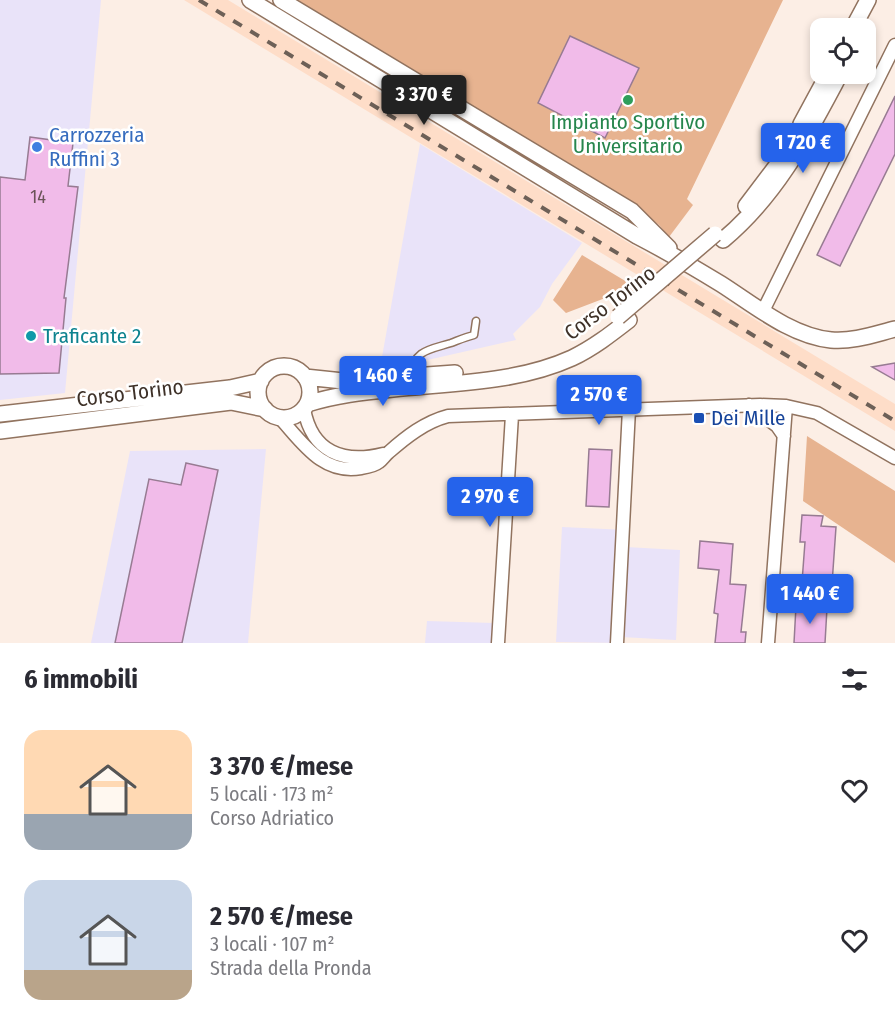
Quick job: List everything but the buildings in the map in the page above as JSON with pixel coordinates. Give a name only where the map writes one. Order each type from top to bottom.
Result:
[{"type":"street","points":[[250,0],[637,236],[676,256],[798,331],[829,340],[838,340],[855,339],[895,329]]},
{"type":"street","points":[[281,0],[632,211],[676,256]]},
{"type":"street","points":[[858,18],[868,0]]},
{"type":"street","points":[[869,18],[878,0]]},
{"type":"street","points":[[763,311],[895,45]]},
{"type":"street","name":"Corso Torino","points":[[719,237],[746,206],[784,155],[823,84]]},
{"type":"street","name":"Corso Torino","points":[[0,431],[231,402],[265,409],[279,417],[296,415],[306,406],[343,394],[540,359],[573,346],[624,318],[719,237],[748,217],[771,192],[787,169],[834,84]]},
{"type":"street","points":[[419,104],[430,91]]},
{"type":"street","name":"Corso Torino","points":[[0,414],[230,388],[261,381],[271,370],[281,366],[299,371],[305,377],[343,381],[412,382]]},
{"type":"street","points":[[305,377],[310,390],[306,406],[306,421],[321,444],[336,454],[361,458],[387,453]]},
{"type":"street","points":[[261,381],[260,401],[265,409]]},
{"type":"street","points":[[749,405],[777,426],[784,436]]},
{"type":"street","points":[[279,417],[313,455],[333,467],[347,470],[379,462],[387,453],[422,427],[435,419],[448,416],[749,405],[786,406],[817,412],[895,458]]},
{"type":"street","points":[[768,643],[786,406]]},
{"type":"street","points":[[617,643],[629,409]]},
{"type":"street","points":[[498,643],[512,415]]},
{"type":"lane","points":[[412,382],[414,360],[418,354],[474,335],[476,321]]},
{"type":"shaded area","points":[[0,0],[101,0],[65,393],[0,400]]},
{"type":"shaded area","points":[[184,0],[228,0],[895,404],[895,431]]},
{"type":"shaded area","name":"Impianto Sportivo Universitario","points":[[295,0],[783,0],[687,199],[693,205],[669,237],[659,225],[630,203]]},
{"type":"shaded area","points":[[420,144],[582,243],[552,284],[540,307],[513,334],[516,340],[423,361],[382,357]]},
{"type":"shaded area","points":[[582,255],[637,288],[628,296],[621,292],[566,313],[553,300]]},
{"type":"shaded area","points":[[807,436],[895,491],[895,563],[803,501]]},
{"type":"shaded area","points":[[266,449],[248,643],[91,643],[130,451]]},
{"type":"shaded area","points":[[562,527],[627,530],[626,547],[680,550],[676,640],[621,637],[620,643],[556,642]]},
{"type":"shaded area","points":[[427,621],[494,623],[493,643],[425,643]]},
{"type":"railway","points":[[199,0],[895,421]]},
{"type":"place","name":"Impianto Sportivo Universitario","points":[[628,100]]},
{"type":"place","name":"Carrozzeria Ruffini 3","points":[[37,147]]},
{"type":"place","name":"Traficante 2","points":[[31,336]]},
{"type":"place","name":"Dei Mille","points":[[699,418]]}]
